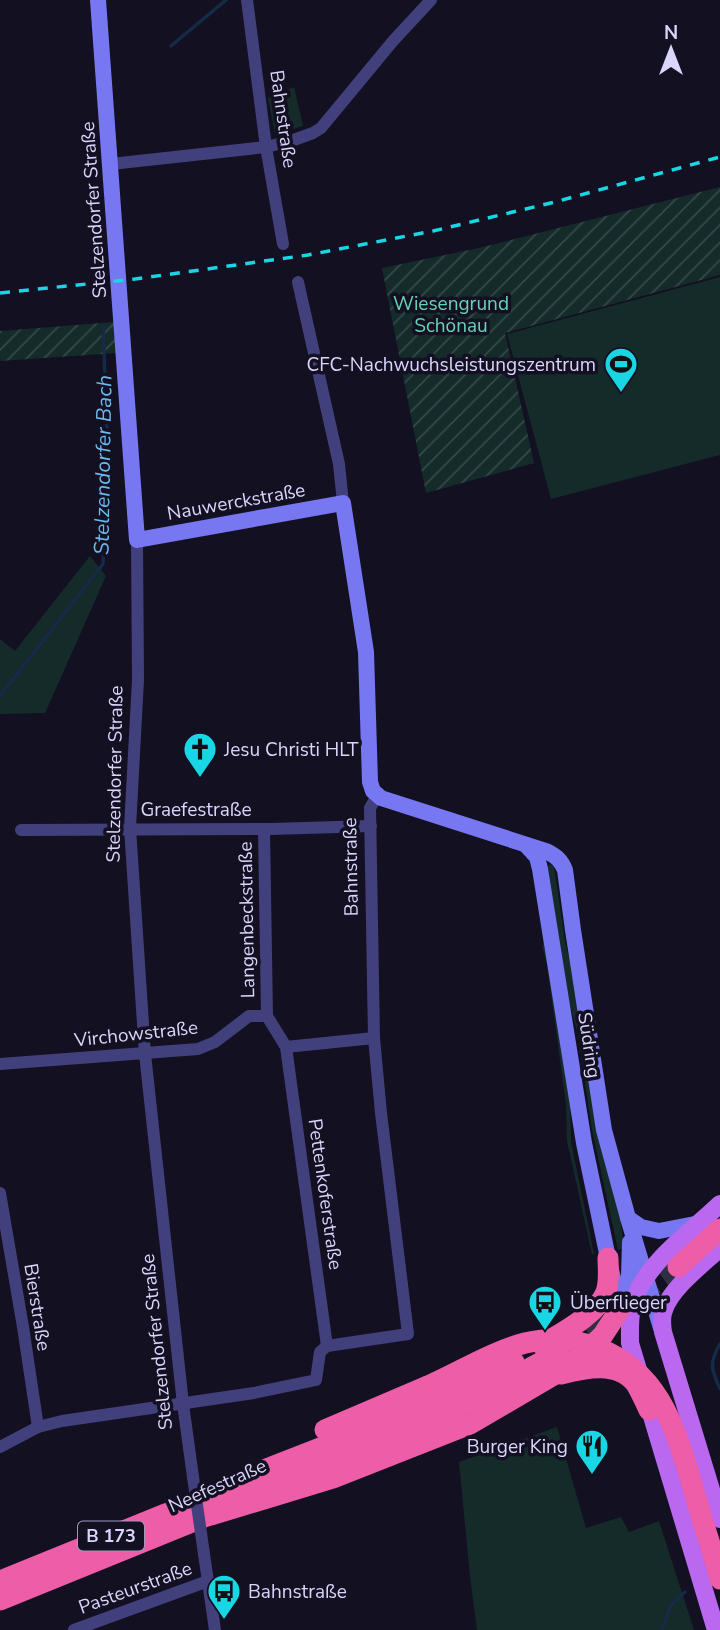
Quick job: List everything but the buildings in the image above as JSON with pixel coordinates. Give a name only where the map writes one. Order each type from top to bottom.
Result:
[{"type":"highway","points":[[680,1276],[710,1226]]},
{"type":"highway","points":[[211,1501],[464,1387],[532,1352],[599,1303],[609,1282],[608,1258]]},
{"type":"highway","points":[[211,1501],[322,1482],[470,1424],[552,1376],[584,1353],[603,1335],[633,1298]]},
{"type":"highway","points":[[211,1501],[311,1436],[428,1386],[492,1355],[533,1341],[572,1341],[590,1345],[615,1356],[635,1369],[650,1385],[668,1413],[720,1578]]},
{"type":"highway","name":"Neefestraße","points":[[0,1581],[211,1501],[296,1473],[431,1420],[558,1353]]},
{"type":"highway","points":[[552,1376],[593,1367],[608,1368],[635,1383],[649,1410]]},
{"type":"highway","name":"Neefestraße","points":[[0,1600],[211,1501]]},
{"type":"main road","points":[[633,1298],[660,1259],[710,1226],[720,1204]]},
{"type":"main road","name":"Südring","points":[[720,1248],[680,1276],[664,1309],[662,1320],[663,1332],[720,1519]]},
{"type":"main road","name":"Südring","points":[[633,1298],[629,1319],[630,1343],[716,1630]]},
{"type":"street","name":"Stelzendorfer Straße","points":[[98,0],[137,540],[138,680],[130,828],[145,1054],[183,1404],[215,1630]]},
{"type":"street","name":"Bahnstraße","points":[[247,0],[266,147],[283,244]]},
{"type":"street","points":[[111,164],[266,147],[313,133],[321,128],[431,0]]},
{"type":"street","name":"Bahnstraße","points":[[298,282],[339,464],[366,652],[370,782],[377,796],[370,808],[374,1038],[408,1334],[327,1346]]},
{"type":"street","name":"Nauwerckstraße","points":[[137,540],[343,503]]},
{"type":"street","name":"Südring","points":[[377,796],[524,844],[556,856],[562,862],[604,1130],[646,1277]]},
{"type":"street","name":"Graefestraße","points":[[21,830],[371,826]]},
{"type":"street","name":"Langenbeckstraße","points":[[264,829],[267,1016],[286,1047]]},
{"type":"street","name":"Südring","points":[[524,844],[537,857],[540,869],[584,1143],[608,1258],[616,1276],[663,1332]]},
{"type":"street","name":"Virchowstraße","points":[[0,1064],[198,1049],[215,1042],[249,1016],[267,1016]]},
{"type":"street","points":[[286,1047],[374,1038]]},
{"type":"street","name":"Pettenkoferstraße","points":[[286,1047],[327,1346]]},
{"type":"street","name":"Bierstraße","points":[[0,1193],[38,1427]]},
{"type":"street","points":[[628,1218],[641,1227],[659,1231],[710,1226]]},
{"type":"street","name":"Südring","points":[[628,1218],[629,1276],[633,1298]]},
{"type":"street","points":[[633,1298],[667,1294],[680,1276]]},
{"type":"street","points":[[0,1447],[38,1427],[62,1421],[254,1393],[316,1380],[320,1352],[327,1346]]},
{"type":"street","name":"Pasteurstraße","points":[[74,1630],[208,1581]]},
{"type":"green space","points":[[294,87],[303,126],[275,134],[268,98]]},
{"type":"green space","name":"Wiesengrund Schönau","points":[[720,187],[720,275],[505,333],[534,463],[426,493],[382,268],[479,248]]},
{"type":"green space","name":"CFC-Nachwuchsleistungszentrum","points":[[720,277],[720,455],[551,499],[507,334]]},
{"type":"green space","points":[[114,322],[117,353],[0,361],[0,331]]},
{"type":"green space","points":[[90,556],[106,576],[45,713],[0,714],[0,639],[15,651]]},
{"type":"green space","points":[[550,864],[554,867],[566,947],[572,965],[620,1216],[624,1248],[618,1250],[592,1130],[578,1035],[566,990],[547,867]]},
{"type":"green space","points":[[543,943],[549,965],[570,1105],[571,1142],[594,1254],[567,1141],[566,1104]]},
{"type":"green space","points":[[557,1427],[586,1528],[621,1517],[629,1532],[659,1521],[694,1630],[477,1630],[459,1462]]},
{"type":"waterway","name":"Stelzendorfer Bach","points":[[171,46],[226,0]]},
{"type":"waterway","name":"Stelzendorfer Bach","points":[[0,696],[103,564],[108,459],[103,326]]},
{"type":"waterway","points":[[720,1344],[713,1366],[720,1389]]},
{"type":"waterway","points":[[662,1630],[671,1605],[685,1592]]},
{"type":"tunnel","points":[[562,1350],[678,1267]]},
{"type":"railway","points":[[0,293],[135,279],[308,255],[433,231],[555,202],[720,157]]},
{"type":"place","name":"CFC-Nachwuchsleistungszentrum","points":[[621,394]]},
{"type":"place","name":"Jesu Christi HLT","points":[[200,779]]},
{"type":"place","name":"Überflieger","points":[[545,1332]]},
{"type":"place","name":"Burger King","points":[[592,1476]]},
{"type":"place","name":"Bahnstraße","points":[[224,1621]]}]
